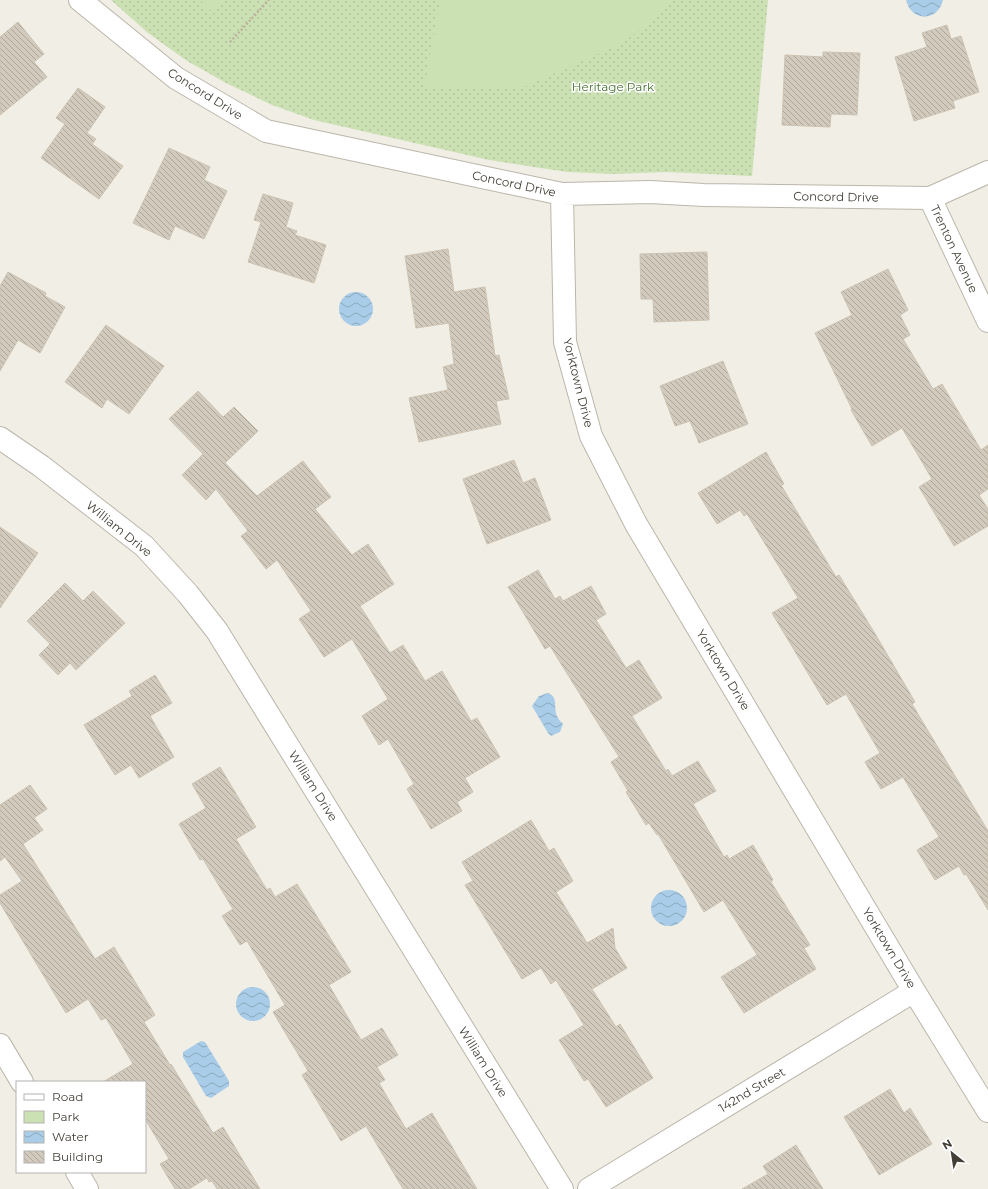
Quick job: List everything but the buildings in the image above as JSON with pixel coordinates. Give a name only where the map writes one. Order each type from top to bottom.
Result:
[{"type":"street","name":"Concord Drive","points":[[80,0],[176,78],[266,131],[562,194],[650,192],[704,195],[930,198],[988,172]]},
{"type":"street","name":"Yorktown Drive","points":[[562,194],[565,342],[591,436],[636,524],[914,991],[988,1111]]},
{"type":"street","name":"Trenton Avenue","points":[[930,198],[988,321]]},
{"type":"street","name":"William Drive","points":[[0,438],[41,466],[144,546],[188,594],[217,631],[562,1189]]},
{"type":"street","name":"142nd Street","points":[[589,1189],[914,991]]},
{"type":"street","points":[[0,1045],[21,1081]]},
{"type":"street","points":[[78,1173],[87,1189]]},
{"type":"path","points":[[230,42],[269,0]]},
{"type":"green space","name":"Heritage Park","points":[[111,0],[768,0],[752,176],[667,172],[613,174],[567,172],[489,160],[314,120],[272,105],[228,84],[187,61],[148,33]]},
{"type":"green space","points":[[201,0],[227,0],[208,11]]},
{"type":"green space","points":[[440,0],[673,0],[625,42],[522,88],[424,88]]},
{"type":"water","points":[[906,0],[943,0],[936,12],[924,16],[913,12]]},
{"type":"water","points":[[359,292],[368,297],[372,302],[372,316],[368,321],[363,325],[353,326],[349,325],[340,316],[339,306],[340,302],[349,293]]},
{"type":"water","points":[[548,693],[555,700],[557,716],[563,724],[560,732],[551,736],[532,706],[539,696]]},
{"type":"water","points":[[672,890],[682,895],[686,901],[686,915],[682,921],[676,925],[666,926],[656,921],[652,915],[651,905],[656,895],[662,891]]},
{"type":"water","points":[[250,987],[256,987],[260,988],[267,994],[270,1004],[269,1011],[263,1018],[256,1021],[250,1021],[246,1020],[239,1014],[236,1007],[236,1001],[237,997],[243,990]]},
{"type":"water","points":[[201,1041],[205,1042],[229,1081],[229,1086],[211,1098],[206,1096],[183,1057],[183,1052]]}]
